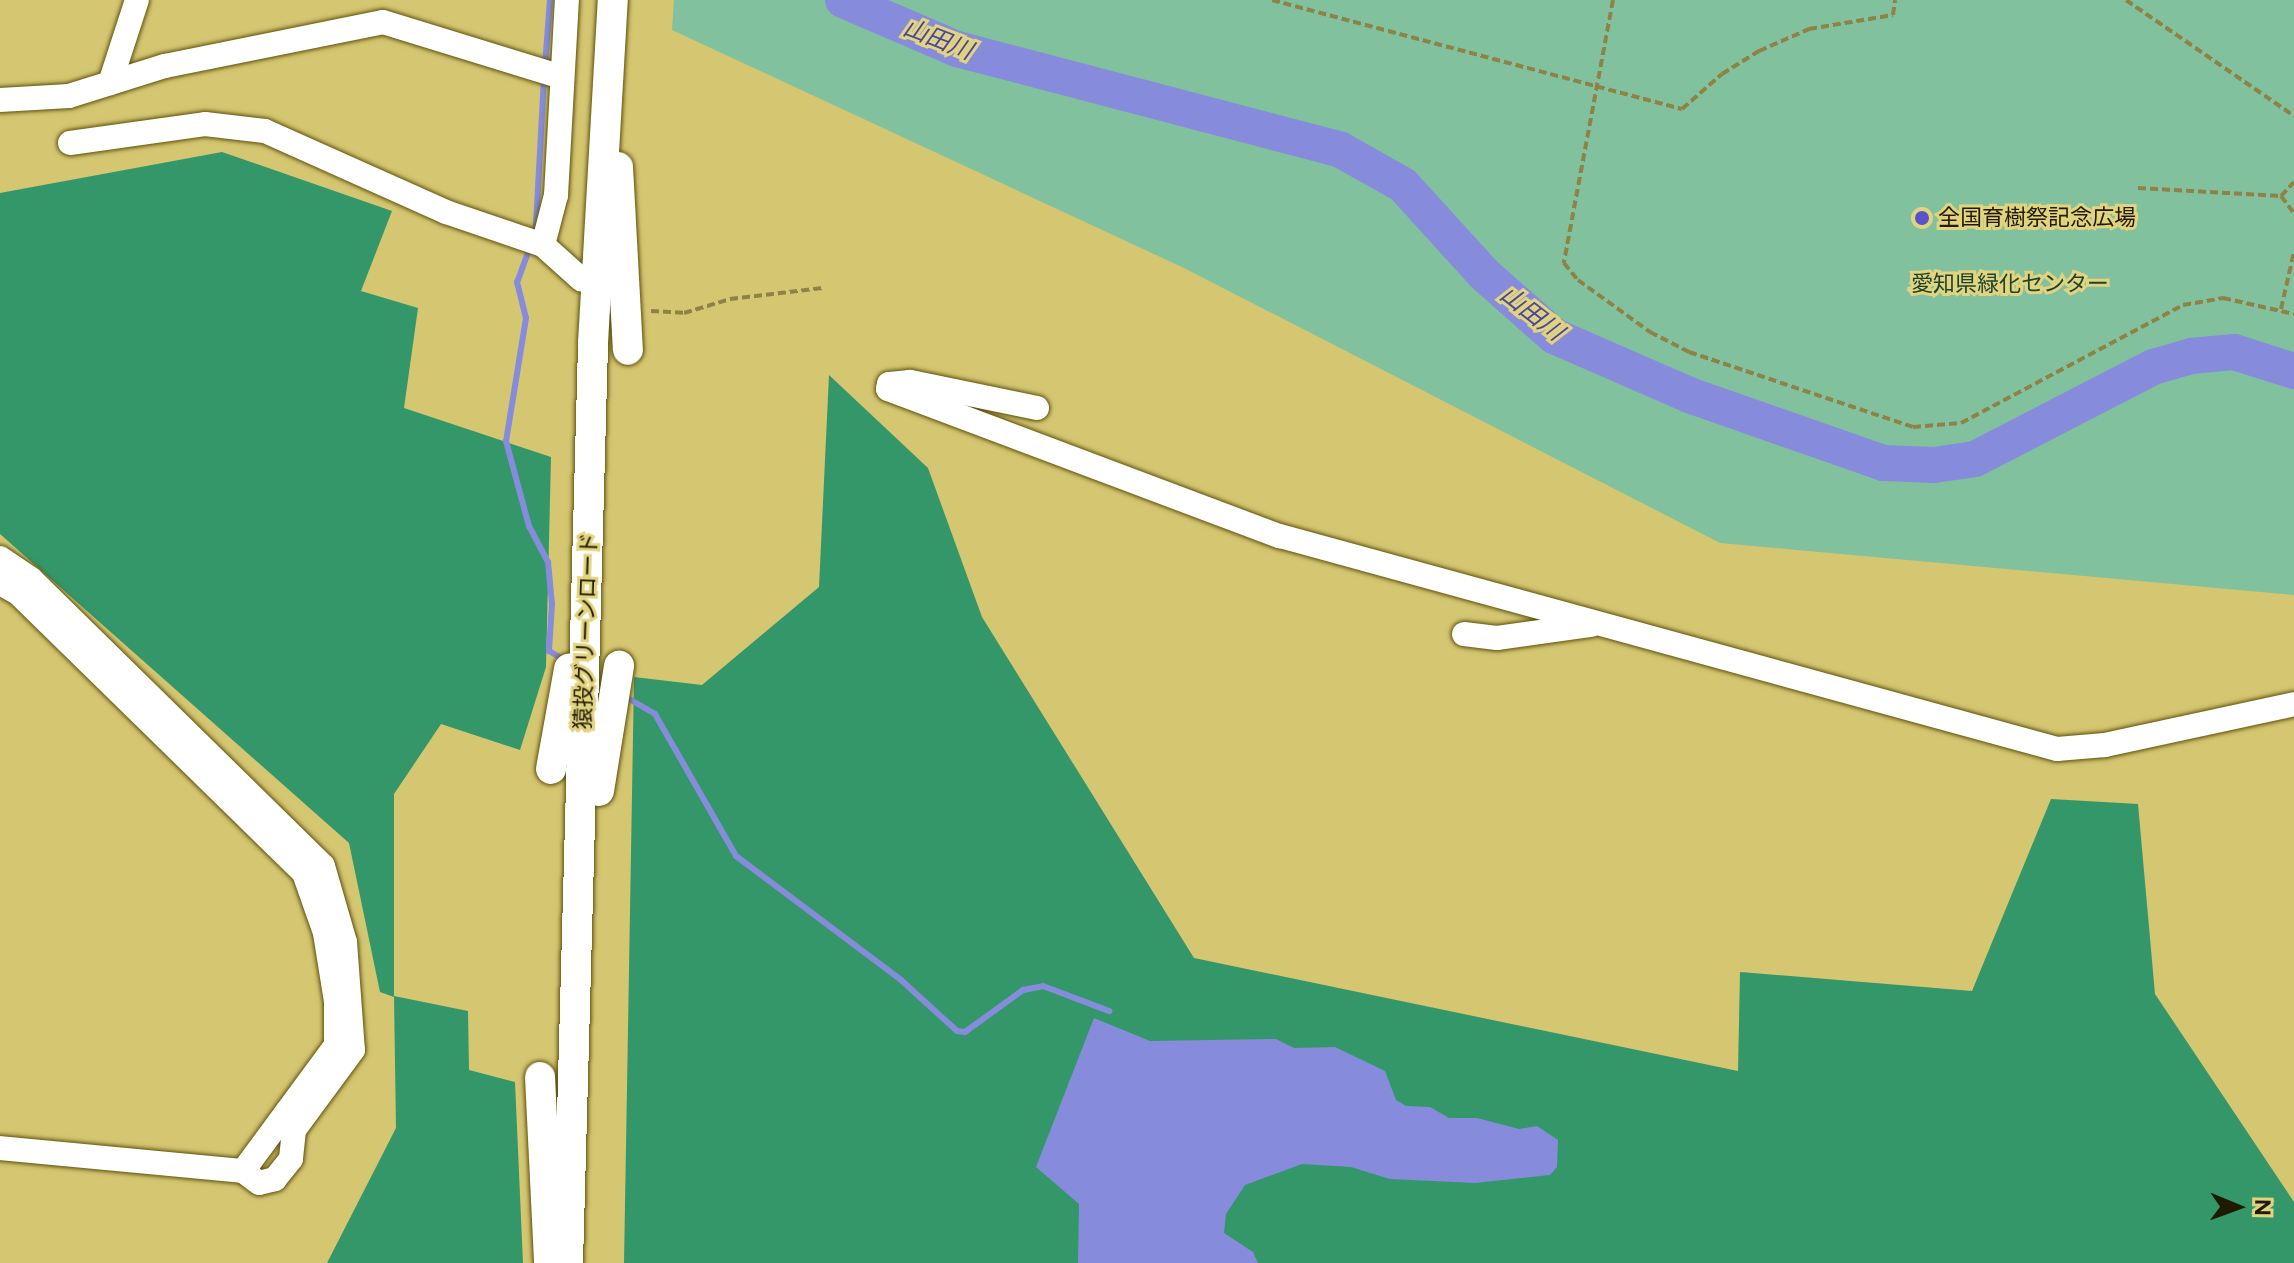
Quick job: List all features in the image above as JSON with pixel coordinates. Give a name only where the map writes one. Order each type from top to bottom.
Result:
[{"type":"main road","name":"猿投グリーンロード","points":[[568,1263],[593,343],[612,9]]},
{"type":"main road","points":[[612,9],[628,350]]},
{"type":"main road","points":[[551,769],[573,641],[593,343]]},
{"type":"main road","points":[[570,1202],[578,1151],[594,839],[619,666]]},
{"type":"main road","points":[[540,1077],[549,1263]]},
{"type":"street","points":[[110,83],[137,0]]},
{"type":"street","points":[[543,245],[556,195],[567,0]]},
{"type":"street","points":[[0,100],[69,96],[165,66],[383,22],[562,77]]},
{"type":"street","points":[[70,143],[205,124],[265,131],[446,212],[543,245],[582,280]]},
{"type":"street","points":[[1037,408],[910,382],[889,384],[888,389],[1280,536],[1567,611],[1591,625],[2057,749],[2105,745],[2294,704]]},
{"type":"street","points":[[0,558],[31,579],[323,866],[345,942],[353,1050],[294,1130],[291,1159],[275,1179],[259,1183],[243,1171],[0,1148]]},
{"type":"street","points":[[0,583],[18,593],[304,873],[325,933],[336,1002],[336,1045],[243,1171]]},
{"type":"street","points":[[1464,634],[1497,638],[1591,625]]},
{"type":"path","points":[[1272,0],[1682,109],[1722,74],[1769,46],[1809,29],[1893,15],[1895,0]]},
{"type":"path","points":[[1613,0],[1564,263],[1578,280],[1650,332],[1689,352],[1913,427],[1961,423],[2183,305],[2223,298],[2294,314]]},
{"type":"path","points":[[2126,0],[2294,116]]},
{"type":"path","points":[[2281,196],[2294,182]]},
{"type":"path","points":[[2138,188],[2281,196],[2294,213]]},
{"type":"path","points":[[2281,309],[2294,252]]},
{"type":"path","points":[[646,311],[684,313],[730,299],[822,288]]},
{"type":"green space","name":"愛知県緑化センター","points":[[674,0],[2294,0],[2294,595],[1720,543],[1184,268],[672,30]]},
{"type":"green space","points":[[222,152],[392,211],[361,291],[418,308],[404,408],[551,457],[546,667],[520,750],[441,724],[394,794],[394,996],[468,1011],[469,1070],[515,1082],[523,1263],[327,1263],[396,1128],[394,997],[380,992],[349,843],[0,534],[0,193]]},
{"type":"green space","points":[[829,375],[928,468],[982,617],[1194,958],[1738,1071],[1740,972],[1972,991],[2051,799],[2138,804],[2155,994],[2294,1202],[2294,1263],[624,1263],[634,677],[702,685],[819,587]]},
{"type":"water","points":[[1094,1018],[1150,1041],[1276,1039],[1294,1048],[1335,1047],[1385,1071],[1396,1100],[1406,1106],[1430,1107],[1449,1118],[1477,1118],[1519,1129],[1537,1126],[1558,1140],[1557,1167],[1550,1175],[1475,1183],[1390,1179],[1351,1167],[1302,1164],[1245,1185],[1226,1214],[1224,1233],[1253,1252],[1258,1263],[1078,1263],[1079,1204],[1036,1167]]},
{"type":"waterway","points":[[545,66],[550,0]]},
{"type":"waterway","name":"山田川","points":[[843,0],[957,49],[1341,150],[1403,185],[1484,274],[1554,336],[1689,395],[1883,463],[1934,465],[1975,459],[2153,367],[2191,356],[2234,352],[2294,371]]},
{"type":"waterway","points":[[536,225],[544,77]]},
{"type":"waterway","points":[[530,247],[517,282],[526,318],[506,441],[529,526],[548,562],[552,604],[549,651],[566,661]]},
{"type":"waterway","points":[[624,696],[655,714],[736,856],[901,980],[957,1031],[965,1032],[1023,990],[1043,986],[1109,1011]]},
{"type":"place","name":"全国育樹祭記念広場","points":[[1922,218]]}]
